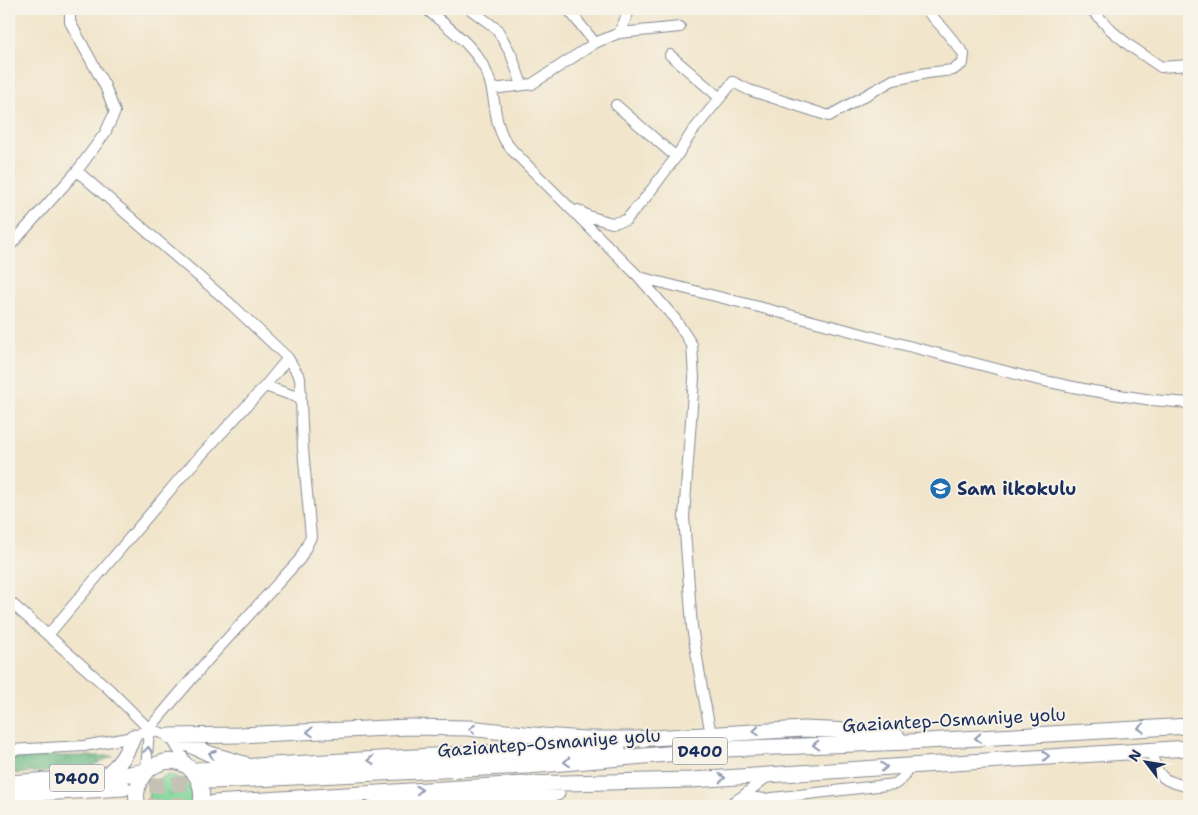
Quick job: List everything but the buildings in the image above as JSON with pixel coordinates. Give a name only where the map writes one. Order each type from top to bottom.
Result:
[{"type":"highway","name":"Gaziantep-Osmaniye yolu","points":[[212,781],[528,766],[725,749],[908,742],[1189,726]]},
{"type":"highway","points":[[170,736],[249,735],[409,727],[468,728],[595,739],[814,729],[891,734],[908,742]]},
{"type":"highway","name":"D400","points":[[170,736],[210,754],[256,766]]},
{"type":"highway","name":"D400","points":[[106,776],[126,754],[133,737]]},
{"type":"highway","name":"D400","points":[[191,770],[522,751],[635,748],[682,753]]},
{"type":"highway","name":"D400","points":[[9,783],[129,774],[146,771],[158,764],[172,762],[179,763],[191,770],[197,777],[207,804],[524,784],[769,776],[1189,748]]},
{"type":"highway","points":[[138,806],[137,787],[140,778],[146,771]]},
{"type":"highway","name":"D400","points":[[377,806],[640,789],[691,780]]},
{"type":"highway","points":[[9,795],[124,788]]},
{"type":"street","points":[[9,247],[76,171],[105,133],[115,112],[104,86],[70,22],[70,9]]},
{"type":"street","points":[[426,9],[469,46],[488,73],[493,89],[497,122],[503,138],[513,151],[639,277],[675,319],[692,345],[694,378],[684,517],[692,627],[711,734]]},
{"type":"street","points":[[568,9],[595,43]]},
{"type":"street","points":[[619,33],[630,9]]},
{"type":"street","points":[[562,200],[588,216],[612,223],[626,220],[646,197],[692,132],[733,82],[749,90],[829,116],[893,80],[953,70],[963,63],[964,54],[925,9]]},
{"type":"street","points":[[1091,9],[1112,31],[1130,46],[1161,67],[1189,65]]},
{"type":"street","points":[[477,11],[496,29],[503,39],[511,54],[522,84]]},
{"type":"street","points":[[493,89],[532,84],[595,43],[619,33],[680,27]]},
{"type":"street","points":[[670,55],[720,98]]},
{"type":"street","points":[[616,105],[676,157]]},
{"type":"street","points":[[9,750],[84,746],[133,737],[149,729],[207,661],[300,559],[311,537],[303,449],[300,378],[288,358],[234,307],[76,171]]},
{"type":"street","points":[[639,277],[1035,379],[1093,391],[1152,400],[1189,403]]},
{"type":"street","points":[[48,635],[181,477],[265,386],[288,358]]},
{"type":"street","points":[[265,386],[300,398]]},
{"type":"street","points":[[9,601],[110,690],[149,729],[170,736],[191,770]]},
{"type":"street","points":[[146,771],[149,729]]},
{"type":"street","points":[[1150,750],[1157,772],[1162,778],[1189,787]]},
{"type":"street","points":[[743,796],[764,799],[895,784],[904,777],[907,766]]},
{"type":"street","points":[[727,806],[769,776]]},
{"type":"green space","points":[[113,756],[85,769],[9,774],[9,758]]},
{"type":"green space","points":[[168,775],[180,778],[188,784],[192,794],[191,806],[150,806],[148,801],[149,791],[158,779]]},
{"type":"tunnel","points":[[126,787],[210,782]]},
{"type":"tunnel","points":[[148,806],[213,803]]},
{"type":"place","name":"Sam ilkokulu","points":[[941,489]]}]
